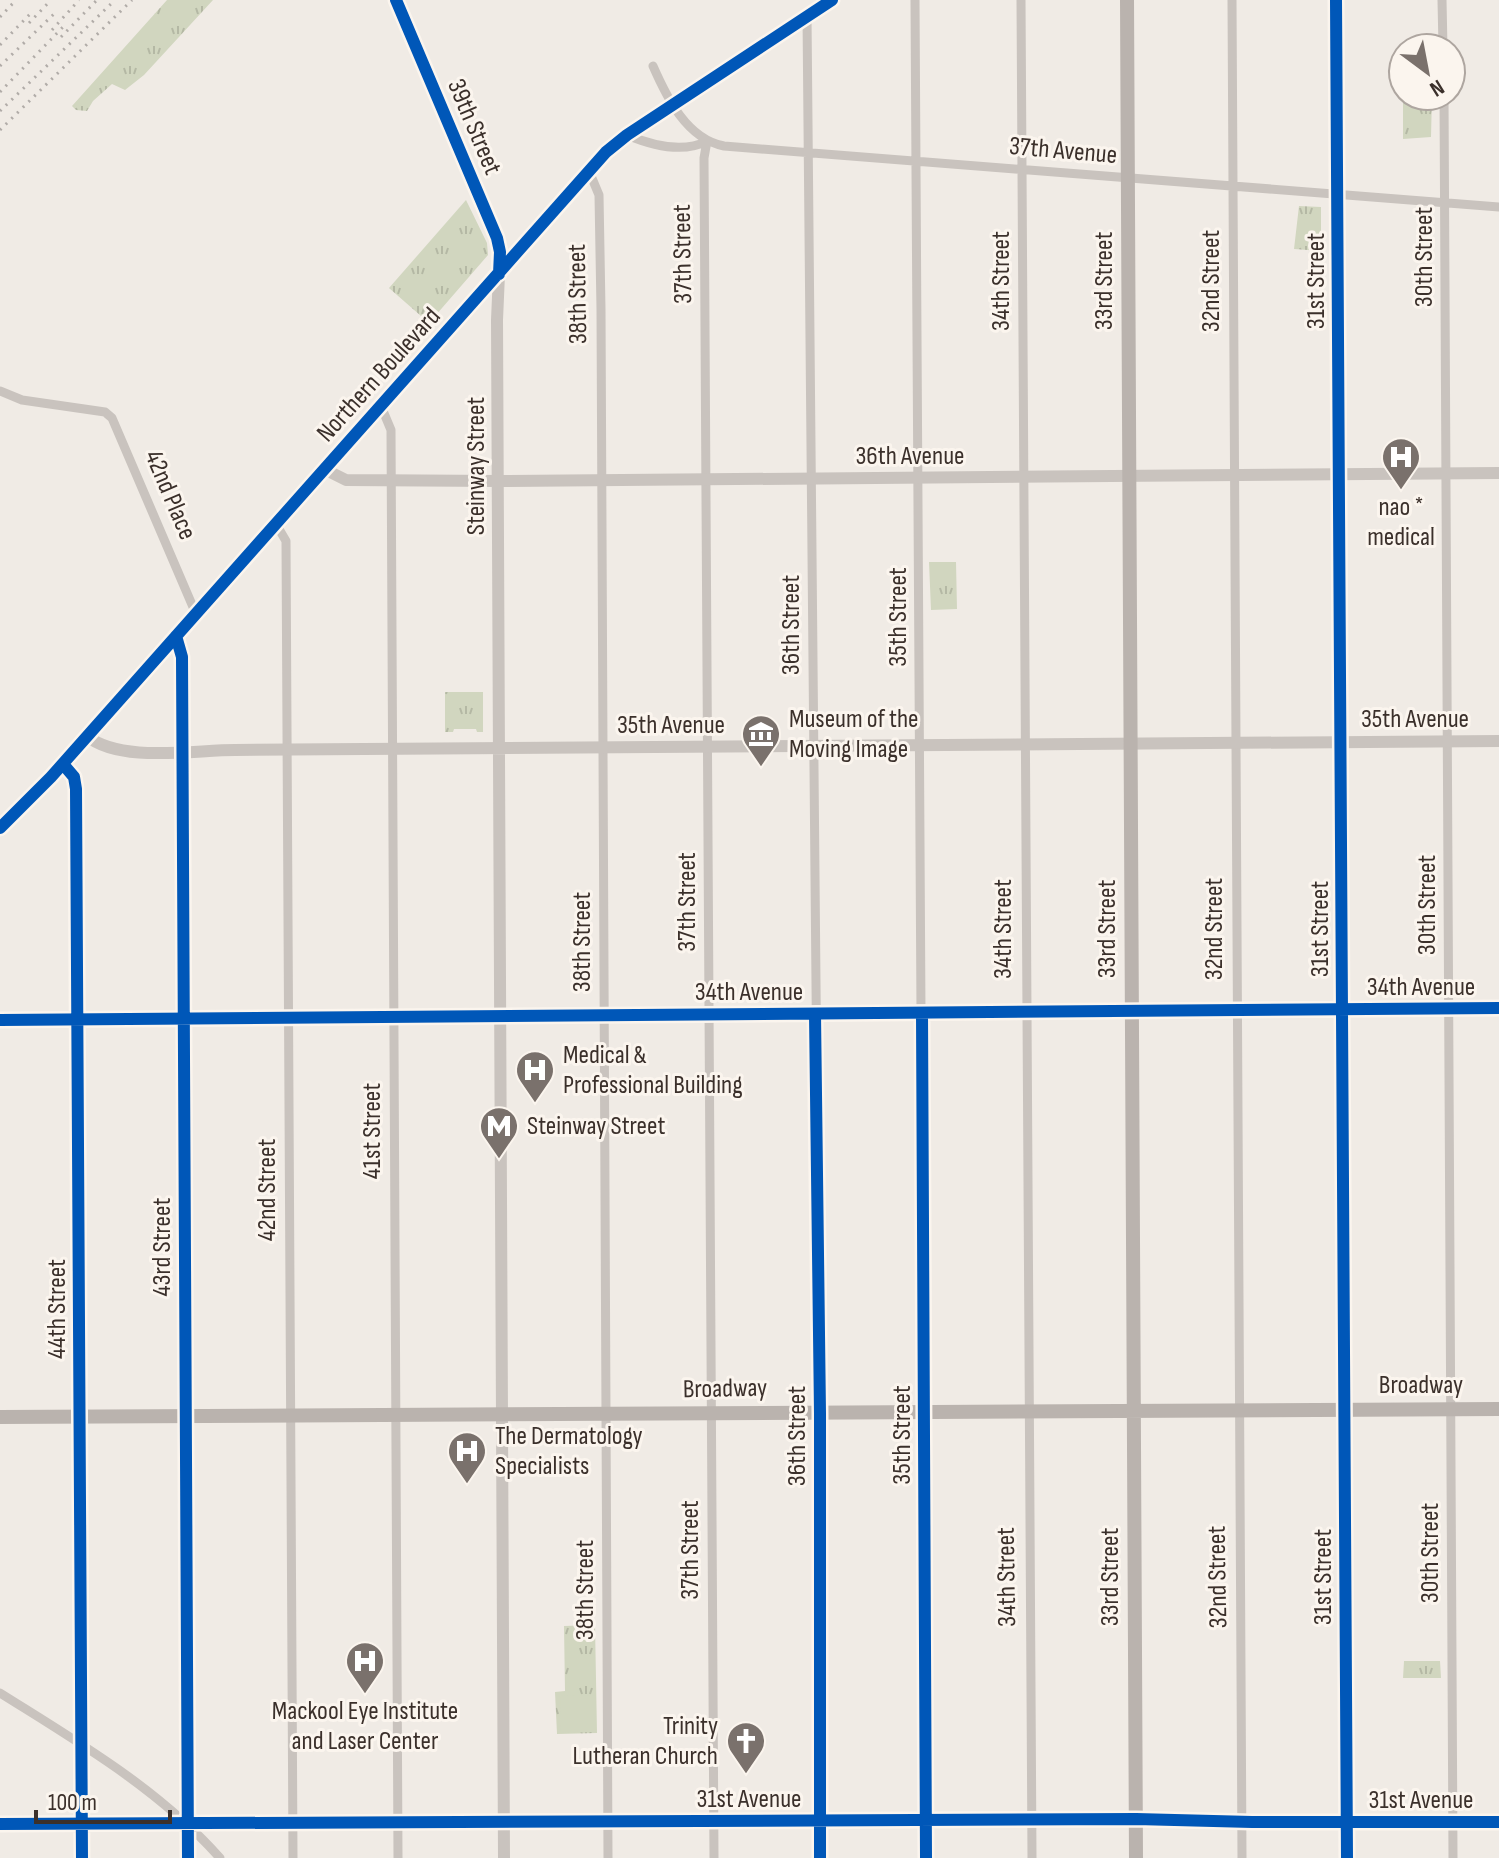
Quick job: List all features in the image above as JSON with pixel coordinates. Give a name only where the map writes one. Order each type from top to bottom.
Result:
[{"type":"main road","name":"39th Street","points":[[396,0],[498,243],[499,274]]},
{"type":"main road","name":"Northern Boulevard","points":[[0,828],[63,764],[589,171],[627,135],[832,0]]},
{"type":"main road","name":"33rd Street","points":[[1127,0],[1136,1858]]},
{"type":"main road","name":"31st Street","points":[[1336,0],[1347,1858]]},
{"type":"main road","name":"Broadway","points":[[0,1417],[1499,1409]]},
{"type":"street","name":"35th Street","points":[[915,0],[926,1858]]},
{"type":"street","name":"34th Street","points":[[1021,0],[1032,1858]]},
{"type":"street","name":"32nd Street","points":[[1232,0],[1242,1858]]},
{"type":"street","points":[[1442,0],[1443,32]]},
{"type":"street","name":"36th Street","points":[[807,16],[820,1413],[820,1858]]},
{"type":"street","points":[[653,66],[664,92],[691,128],[707,141]]},
{"type":"street","name":"30th Street","points":[[1444,112],[1453,1858]]},
{"type":"street","name":"37th Avenue","points":[[627,135],[647,143],[689,148],[707,141],[724,146],[810,154],[1499,207]]},
{"type":"street","name":"37th Street","points":[[707,141],[704,158],[714,1858]]},
{"type":"street","name":"38th Street","points":[[589,171],[599,195],[608,1858]]},
{"type":"street","name":"Steinway Street","points":[[499,274],[504,1858]]},
{"type":"street","name":"42nd Place","points":[[0,391],[22,400],[105,412],[115,422],[196,614]]},
{"type":"street","name":"41st Street","points":[[381,406],[391,430],[398,1858]]},
{"type":"street","name":"36th Avenue","points":[[324,469],[346,480],[498,481],[1499,473]]},
{"type":"street","name":"42nd Street","points":[[276,524],[286,541],[293,1858]]},
{"type":"street","name":"43rd Street","points":[[176,636],[182,657],[188,1858]]},
{"type":"street","name":"35th Avenue","points":[[87,736],[109,749],[149,753],[1499,741]]},
{"type":"street","name":"44th Street","points":[[63,764],[76,781],[82,1858]]},
{"type":"street","name":"34th Avenue","points":[[0,1020],[1499,1008]]},
{"type":"street","points":[[0,1693],[83,1746],[189,1823],[220,1858]]},
{"type":"street","name":"31st Avenue","points":[[0,1824],[1032,1819],[1499,1822]]},
{"type":"green space","points":[[167,0],[213,0],[144,75],[125,90],[112,84],[87,111],[76,110],[72,106]]},
{"type":"green space","points":[[1403,112],[1432,112],[1431,137],[1403,139]]},
{"type":"green space","points":[[466,200],[487,243],[488,255],[429,323],[389,288]]},
{"type":"green space","points":[[1299,206],[1321,207],[1321,251],[1294,249]]},
{"type":"green space","points":[[929,562],[956,562],[957,609],[931,610]]},
{"type":"green space","points":[[445,692],[483,692],[483,732],[454,729],[453,732],[445,732]]},
{"type":"green space","points":[[595,1625],[597,1733],[557,1734],[555,1692],[565,1691],[564,1626]]},
{"type":"green space","points":[[1404,1661],[1440,1661],[1441,1678],[1403,1678]]},
{"type":"green space","points":[[595,1695],[596,1732],[561,1733],[560,1696]]},
{"type":"railway","points":[[0,17],[16,0]]},
{"type":"railway","points":[[29,23],[51,0]]},
{"type":"railway","points":[[52,30],[79,0]]},
{"type":"railway","points":[[61,37],[97,0]]},
{"type":"railway","points":[[0,111],[115,0]]},
{"type":"railway","points":[[0,130],[132,0]]},
{"type":"railway","points":[[1331,0],[1343,1858]]},
{"type":"railway","points":[[0,45],[33,11]]},
{"type":"railway","points":[[0,66],[55,13]]},
{"type":"railway","points":[[0,92],[64,26]]},
{"type":"cycle path","points":[[396,0],[497,238],[499,274]]},
{"type":"cycle path","points":[[0,828],[51,777],[606,152],[832,0]]},
{"type":"cycle path","points":[[1336,0],[1347,1858]]},
{"type":"cycle path","points":[[176,636],[182,657],[188,1858]]},
{"type":"cycle path","points":[[63,764],[74,777],[76,789],[82,1858]]},
{"type":"cycle path","points":[[0,1020],[1499,1008]]},
{"type":"cycle path","points":[[922,1013],[926,1858]]},
{"type":"cycle path","points":[[815,1014],[820,1413],[820,1858]]},
{"type":"cycle path","points":[[0,1824],[1136,1819],[1499,1822]]},
{"type":"place","name":"nao * medical","points":[[1401,491]]},
{"type":"place","name":"Museum of the Moving Image","points":[[761,768]]},
{"type":"place","name":"Medical & Professional Building","points":[[535,1104]]},
{"type":"place","name":"Steinway Street","points":[[499,1160]]},
{"type":"place","name":"The Dermatology Specialists","points":[[467,1485]]},
{"type":"place","name":"Mackool Eye Institute and Laser Center","points":[[365,1695]]},
{"type":"place","name":"Trinity Lutheran Church","points":[[746,1775]]}]
